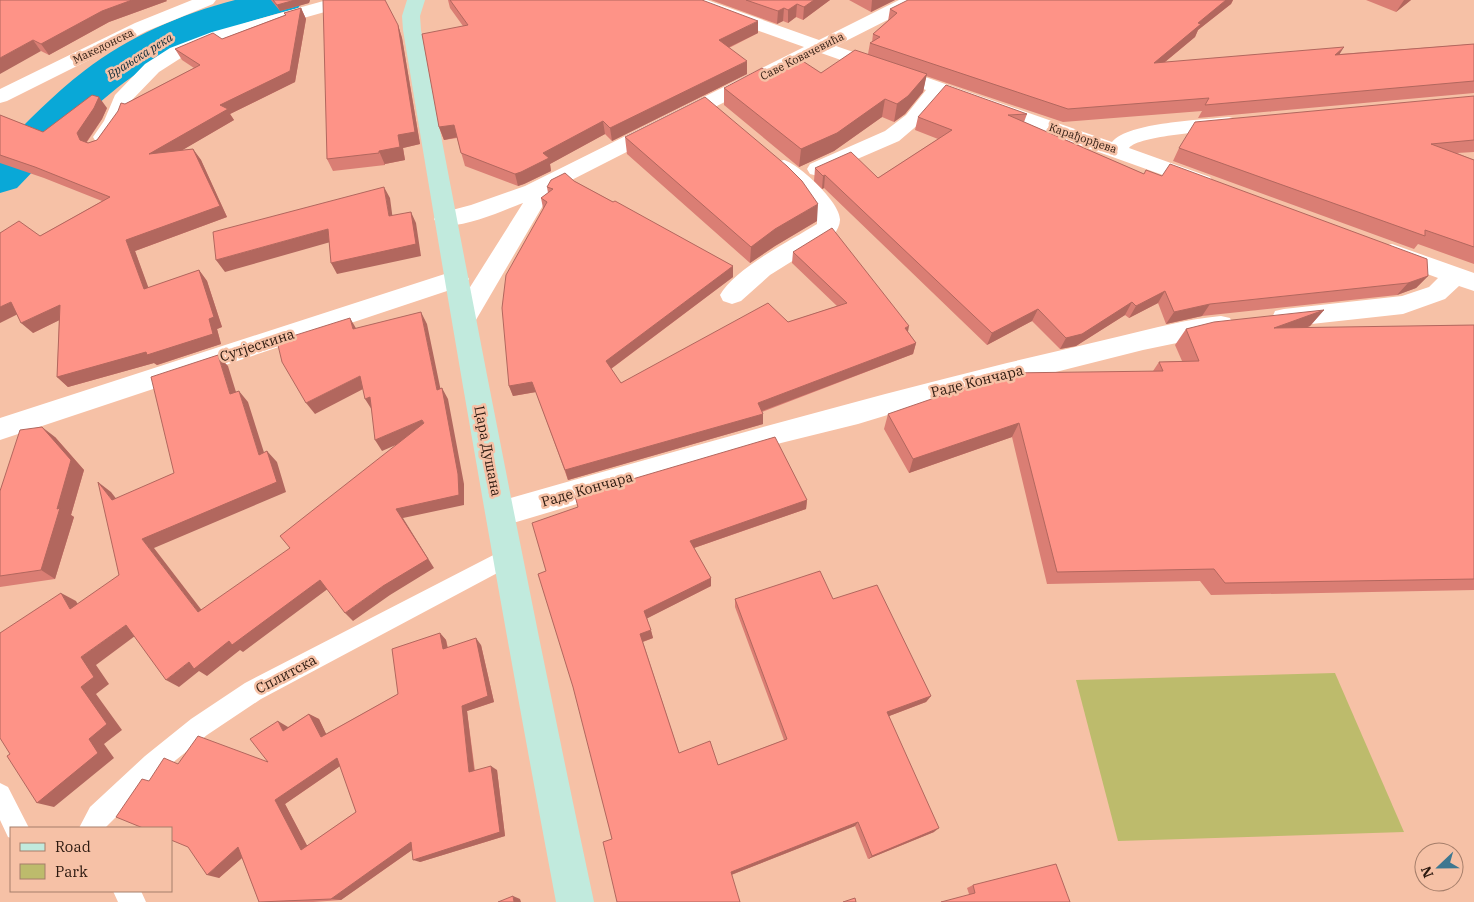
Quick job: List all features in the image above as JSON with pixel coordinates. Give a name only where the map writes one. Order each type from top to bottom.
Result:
[{"type":"main road","name":"Цара Душана","points":[[416,0],[411,16],[412,30],[445,219],[507,557],[575,902]]},
{"type":"street","name":"Македонска","points":[[0,97],[141,27],[208,0]]},
{"type":"street","points":[[97,145],[114,121],[122,99],[152,68],[177,52],[219,36],[347,0]]},
{"type":"street","name":"Карађорђева","points":[[690,0],[818,47],[1117,150],[1218,188]]},
{"type":"street","name":"Саве Ковачевића","points":[[445,219],[505,203],[715,111],[818,47],[913,0]]},
{"type":"street","points":[[798,178],[892,136],[913,119],[938,88]]},
{"type":"street","points":[[1117,150],[1125,140],[1150,132],[1251,121]]},
{"type":"street","points":[[732,295],[762,269],[826,229],[830,222],[828,212],[798,178],[768,154]]},
{"type":"street","points":[[464,318],[544,186]]},
{"type":"street","points":[[1373,245],[1465,279]]},
{"type":"street","name":"Раде Кончара","points":[[500,514],[781,432],[858,413],[904,398],[1202,327],[1403,305],[1437,293],[1465,279]]},
{"type":"street","name":"Сутјескина","points":[[0,429],[457,280]]},
{"type":"lane","name":"Сплитска","points":[[92,827],[99,816],[153,764],[199,727],[253,691],[507,557]]},
{"type":"lane","points":[[0,795],[16,827]]},
{"type":"green space","points":[[1335,673],[1404,832],[1118,841],[1076,680]]},
{"type":"building","points":[[0,0],[132,0],[102,11],[41,44],[33,40],[0,58]]},
{"type":"building","points":[[273,0],[295,0],[277,5]]},
{"type":"building","points":[[323,0],[385,0],[398,25],[415,132],[398,135],[400,147],[379,151],[379,153],[327,159]]},
{"type":"building","points":[[450,0],[702,0],[758,21],[719,40],[747,61],[610,128],[603,121],[543,153],[549,158],[515,174],[461,153],[454,125],[439,127],[422,34],[468,25]]},
{"type":"building","points":[[746,0],[814,0],[804,7],[797,4],[788,10],[784,8],[778,11]]},
{"type":"building","points":[[908,0],[1226,0],[1198,23],[1201,24],[1154,63],[1344,47],[1335,55],[1474,44],[1474,81],[1205,105],[1209,98],[1068,109],[870,43],[880,37],[873,34],[897,13],[890,9]]},
{"type":"building","points":[[301,8],[290,71],[220,105],[228,109],[149,154],[193,149],[220,206],[126,240],[144,289],[199,270],[214,317],[209,319],[213,334],[147,355],[146,352],[57,377],[60,305],[21,323],[11,302],[0,307],[0,233],[19,221],[40,236],[110,197],[0,155],[0,115],[43,132],[92,95],[99,97],[77,133],[80,140],[88,143],[97,140],[118,111],[121,103],[125,104],[200,65],[175,49],[213,33],[222,39],[286,15],[284,13]]},
{"type":"building","points":[[855,50],[927,74],[908,96],[897,104],[885,99],[837,133],[801,149],[724,88],[762,68],[769,73],[798,58],[821,73]]},
{"type":"building","points":[[946,85],[1027,114],[1008,115],[1144,174],[1146,170],[1162,176],[1170,164],[1427,259],[1428,276],[1408,283],[1210,304],[1174,312],[1165,291],[1136,306],[1132,302],[1082,334],[1066,338],[1038,309],[992,333],[825,175],[823,176],[815,168],[851,152],[878,178],[952,130],[918,117]]},
{"type":"building","points":[[1474,96],[1474,140],[1431,144],[1474,160],[1474,247],[1425,230],[1425,236],[1179,148],[1195,122]]},
{"type":"building","points":[[705,97],[787,166],[802,181],[818,204],[775,229],[751,247],[625,137]]},
{"type":"building","points":[[565,173],[574,181],[613,202],[615,201],[733,266],[606,361],[621,383],[768,303],[788,322],[847,303],[793,252],[832,228],[909,326],[905,328],[916,343],[758,403],[763,414],[565,470],[532,382],[509,386],[502,308],[506,275],[547,202],[541,198],[553,189],[547,187],[551,180]]},
{"type":"building","points":[[384,187],[389,216],[411,212],[416,244],[331,263],[328,229],[216,260],[213,232]]},
{"type":"building","points":[[1324,310],[1274,328],[1474,325],[1474,579],[1225,583],[1214,569],[1057,572],[1019,423],[913,459],[888,414],[1007,373],[1163,371],[1159,362],[1199,361],[1186,329],[1214,322]]},
{"type":"building","points":[[421,312],[437,390],[442,388],[458,474],[459,495],[396,509],[428,559],[383,586],[345,613],[320,580],[232,645],[229,641],[194,669],[189,662],[166,680],[126,625],[81,657],[94,677],[81,687],[107,724],[89,739],[98,753],[37,803],[7,756],[10,754],[0,738],[0,633],[61,593],[70,609],[119,575],[98,482],[112,500],[174,473],[151,377],[218,355],[230,394],[239,391],[259,455],[267,451],[277,482],[142,539],[198,612],[290,548],[280,536],[424,423],[422,420],[375,440],[370,397],[365,399],[360,376],[306,403],[282,362],[277,341],[350,318],[353,329]]},
{"type":"building","points":[[42,427],[71,460],[57,509],[60,508],[41,570],[0,576],[0,491],[20,430]]},
{"type":"building","points":[[775,437],[807,500],[690,541],[711,578],[644,611],[651,630],[640,634],[679,753],[710,741],[718,765],[787,739],[735,599],[820,571],[833,599],[877,585],[931,696],[887,712],[939,828],[872,856],[858,822],[731,872],[740,902],[617,902],[603,842],[612,839],[573,687],[538,574],[546,571],[532,523],[578,507],[575,496]]},
{"type":"building","points":[[440,633],[443,649],[476,638],[488,696],[462,706],[469,772],[491,766],[500,832],[413,860],[411,842],[331,899],[259,902],[238,847],[207,875],[188,847],[172,840],[172,827],[141,827],[116,817],[142,779],[149,781],[164,758],[178,764],[198,736],[268,762],[250,739],[278,721],[283,731],[309,714],[321,737],[398,694],[392,649]],"holes":[[[337,758],[356,812],[301,850],[275,800]]]},
{"type":"building","points":[[1056,864],[1070,902],[941,902],[975,893],[973,885]]},
{"type":"building","points":[[513,896],[514,902],[498,902]]},
{"type":"building","points":[[855,898],[856,902],[843,902]]},
{"type":"waterway","name":"Врањска река","points":[[0,177],[85,92],[135,56],[155,44],[218,18],[284,0]]}]
